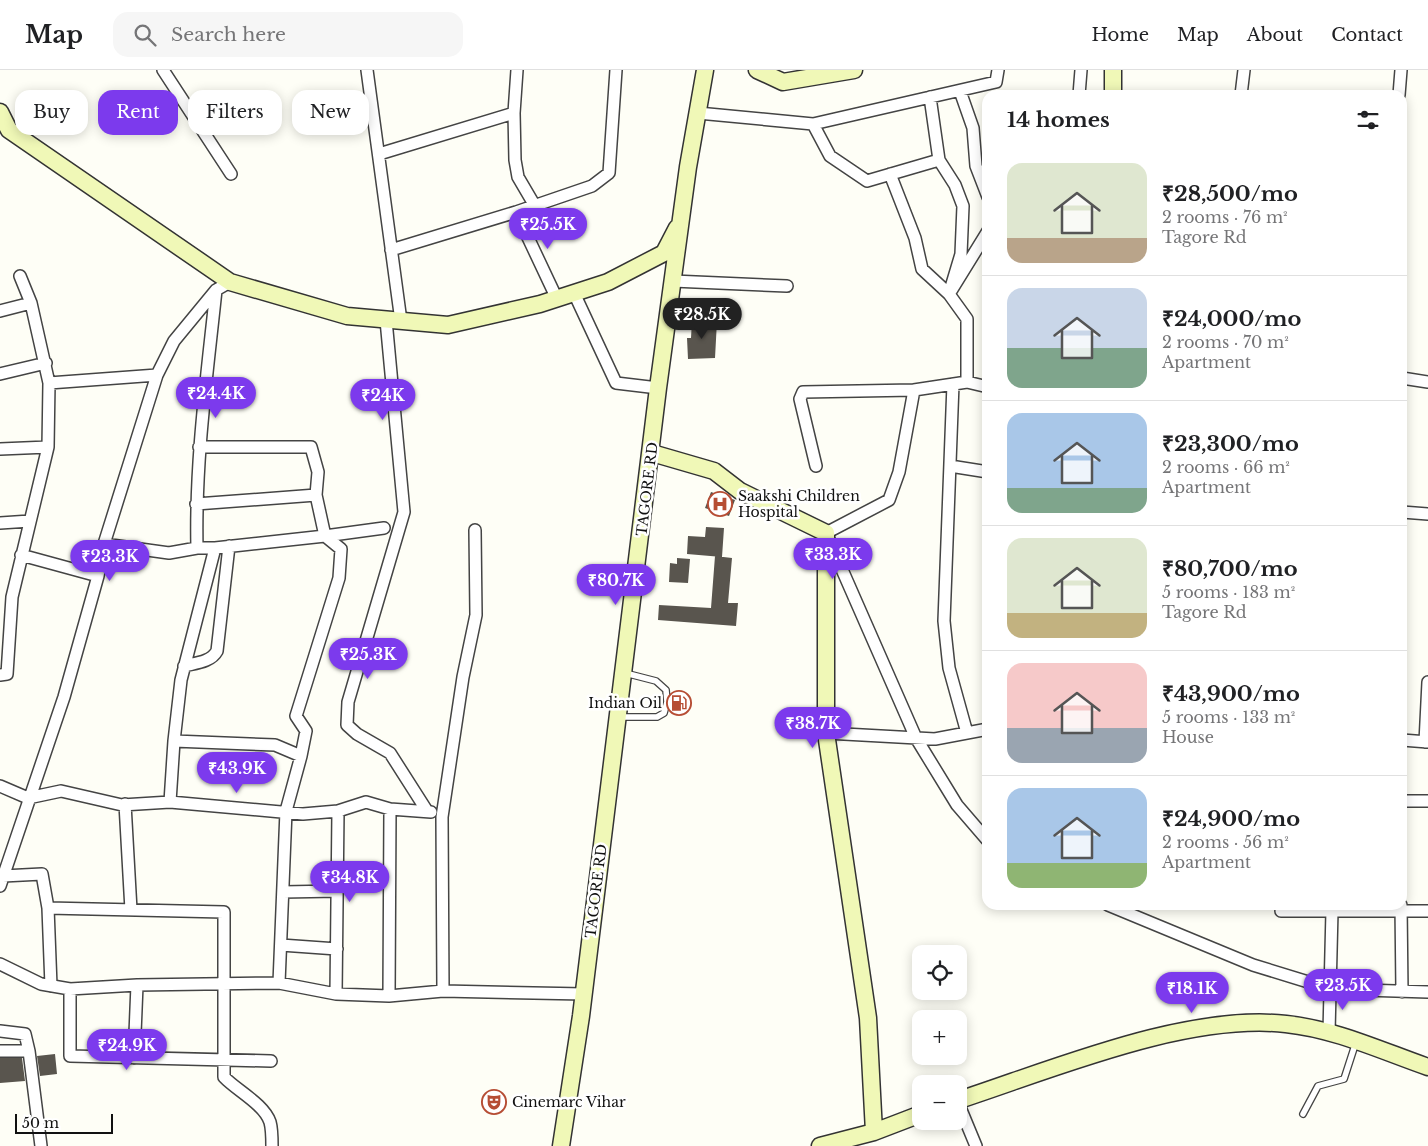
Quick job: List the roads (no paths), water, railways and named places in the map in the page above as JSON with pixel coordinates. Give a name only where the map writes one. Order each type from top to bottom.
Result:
[{"type":"street","points":[[163,70],[231,174]]},
{"type":"street","points":[[367,70],[391,250],[404,512],[348,702],[347,725],[357,734],[390,753],[427,811]]},
{"type":"street","points":[[517,70],[514,113],[515,160],[518,177],[535,206]]},
{"type":"street","points":[[391,250],[535,206],[592,186],[609,174],[616,70]]},
{"type":"street","name":"TAGORE RD","points":[[561,1146],[584,994],[652,453],[658,388],[705,70]]},
{"type":"street","points":[[757,70],[783,82],[854,70]]},
{"type":"street","points":[[698,113],[814,124],[996,82],[998,70]]},
{"type":"street","points":[[1079,90],[1081,70]]},
{"type":"street","points":[[1113,70],[1113,90]]},
{"type":"street","points":[[1242,90],[1244,70]]},
{"type":"street","points":[[1399,90],[1400,70]]},
{"type":"street","points":[[960,91],[972,128],[976,166],[982,182]]},
{"type":"street","points":[[930,97],[939,160],[955,185],[963,206],[961,254],[949,294]]},
{"type":"street","points":[[0,112],[5,132],[223,286],[347,316],[448,325],[558,299],[608,282],[664,253],[682,219]]},
{"type":"street","points":[[379,154],[514,113]]},
{"type":"street","points":[[814,124],[830,156],[867,181],[939,160]]},
{"type":"street","points":[[890,174],[915,238],[922,269],[949,294],[968,318],[968,382]]},
{"type":"street","points":[[516,212],[558,299]]},
{"type":"street","points":[[949,294],[982,241]]},
{"type":"street","points":[[0,674],[7,674],[12,597],[48,447],[49,383],[46,363],[31,303],[20,276]]},
{"type":"street","points":[[673,281],[787,286]]},
{"type":"street","points":[[51,986],[48,908],[42,874],[2,881],[28,798],[64,697],[98,576],[104,544],[157,375],[174,341],[223,286]]},
{"type":"street","points":[[197,548],[196,504],[200,447],[223,286]]},
{"type":"street","points":[[574,293],[616,383],[658,388]]},
{"type":"street","points":[[0,311],[31,303]]},
{"type":"street","points":[[0,374],[46,363]]},
{"type":"street","points":[[49,383],[157,375]]},
{"type":"street","points":[[1407,379],[1428,382]]},
{"type":"street","points":[[816,466],[800,399],[803,392],[914,390],[968,382],[982,386]]},
{"type":"street","points":[[953,384],[944,621],[949,668],[967,733]]},
{"type":"street","points":[[826,533],[889,500],[900,472],[914,390]]},
{"type":"street","points":[[0,449],[48,447]]},
{"type":"street","points":[[200,447],[311,447],[318,472],[316,495],[325,536],[341,549],[339,578],[296,716],[306,731],[286,811],[280,983]]},
{"type":"street","points":[[652,453],[714,471],[740,491],[826,533],[916,738],[957,805],[982,834]]},
{"type":"street","points":[[950,466],[982,471]]},
{"type":"street","points":[[196,504],[316,495]]},
{"type":"street","points":[[1407,512],[1428,514]]},
{"type":"street","points":[[0,523],[30,521]]},
{"type":"street","points":[[104,544],[168,553],[197,548],[215,548],[384,528]]},
{"type":"street","points":[[443,991],[442,817],[463,677],[476,615],[476,530]]},
{"type":"street","points":[[826,533],[826,732],[868,1018],[874,1132]]},
{"type":"street","points":[[184,666],[208,660],[214,657],[217,651],[228,546]]},
{"type":"street","points":[[170,802],[174,741],[184,666],[215,548]]},
{"type":"street","points":[[21,555],[98,576]]},
{"type":"street","points":[[1407,740],[1427,742],[1428,682]]},
{"type":"street","points":[[826,732],[935,740],[982,730]]},
{"type":"street","points":[[174,741],[276,745],[300,756]]},
{"type":"street","points":[[0,786],[28,798],[62,791],[125,804],[170,802],[303,814],[338,811],[366,802],[390,809],[427,811],[442,817]]},
{"type":"street","points":[[1407,800],[1428,801]]},
{"type":"street","points":[[125,804],[131,910]]},
{"type":"street","points":[[389,996],[390,809]]},
{"type":"street","points":[[336,994],[338,811]]},
{"type":"street","points":[[283,892],[337,891]]},
{"type":"street","points":[[48,908],[224,912],[226,984],[222,1061],[224,1077],[234,1088],[254,1101],[270,1120],[272,1146]]},
{"type":"street","points":[[1407,909],[1428,911]]},
{"type":"street","points":[[1120,910],[1252,965],[1330,989],[1428,992]]},
{"type":"street","points":[[1281,911],[1355,910]]},
{"type":"street","points":[[1401,910],[1402,992]]},
{"type":"street","points":[[1329,1032],[1332,911]]},
{"type":"street","points":[[281,945],[337,949]]},
{"type":"street","points":[[0,964],[41,984],[70,990],[137,985],[280,983],[336,994],[389,996],[443,991],[584,994]]},
{"type":"street","points":[[134,1058],[137,985]]},
{"type":"street","points":[[70,990],[70,1056],[271,1061]]},
{"type":"street","points":[[967,1097],[1158,1036],[1231,1024],[1286,1024],[1329,1032],[1428,1067]]},
{"type":"street","points":[[0,1031],[25,1034],[29,1051],[41,1146]]},
{"type":"street","points":[[0,1051],[29,1051]]},
{"type":"street","points":[[820,1146],[874,1132],[912,1117]]},
{"type":"street","points":[[967,1124],[976,1146]]},
{"type":"lane","points":[[618,717],[657,717],[664,713],[667,702],[666,690],[656,681],[623,673]]},
{"type":"lane","points":[[1303,1114],[1318,1086],[1344,1078],[1356,1042]]},
{"type":"place","name":"Saakshi Children Hospital","points":[[720,504]]},
{"type":"place","name":"Indian Oil","points":[[679,703]]},
{"type":"place","name":"Cinemarc Vihar","points":[[494,1102]]}]
